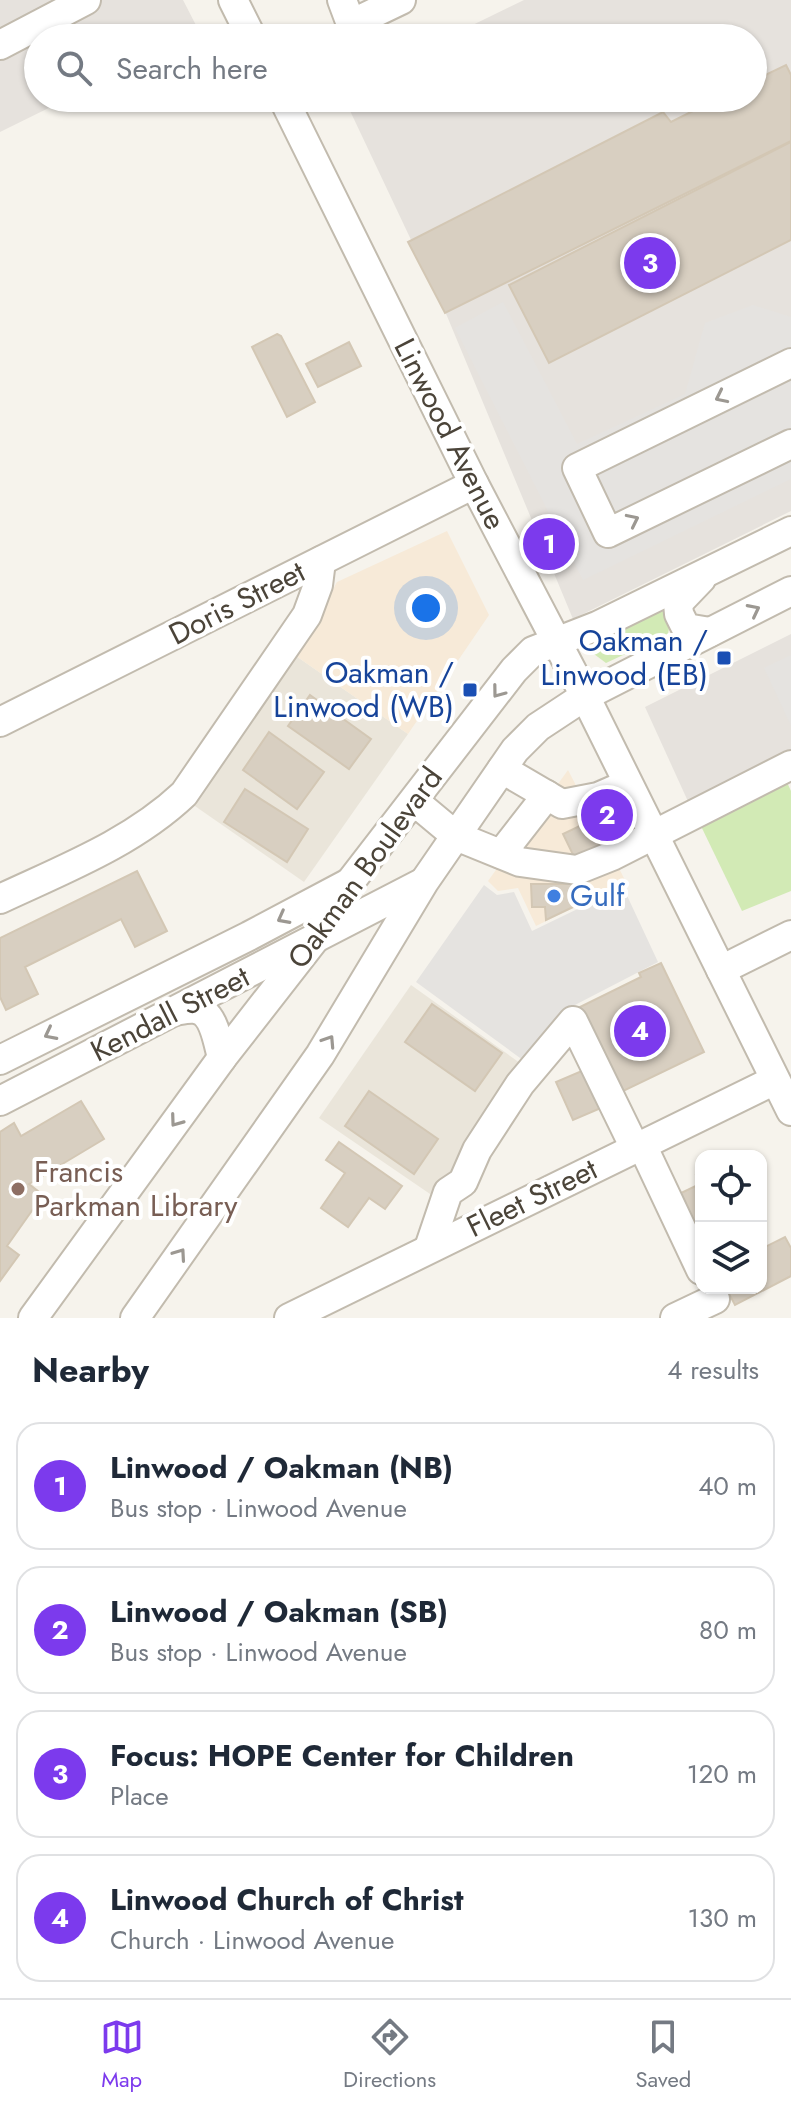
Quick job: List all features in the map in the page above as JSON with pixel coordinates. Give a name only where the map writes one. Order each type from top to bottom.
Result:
[{"type":"street","points":[[40,24],[86,0]]},
{"type":"street","points":[[233,0],[245,24]]},
{"type":"street","points":[[342,0],[351,24],[401,0]]},
{"type":"street","points":[[0,45],[24,32]]},
{"type":"street","name":"Linwood Avenue","points":[[290,112],[791,1111]]},
{"type":"street","points":[[791,363],[577,468],[608,533],[791,444]]},
{"type":"street","name":"Doris Street","points":[[0,722],[474,484]]},
{"type":"street","name":"Oakman Boulevard","points":[[33,1318],[222,1058],[314,940],[351,881],[514,670],[533,651],[597,626],[791,531]]},
{"type":"street","points":[[0,899],[126,839],[162,815],[184,794],[307,615],[318,585],[321,561]]},
{"type":"street","points":[[710,570],[678,603],[679,614],[686,628],[710,632]]},
{"type":"street","name":"Oakman Boulevard","points":[[135,1318],[320,1055],[424,882],[515,750],[538,727],[585,696],[791,591]]},
{"type":"street","points":[[502,769],[562,804],[598,797],[628,784]]},
{"type":"street","points":[[414,801],[456,836],[520,862],[577,870],[790,769]]},
{"type":"street","points":[[501,854],[547,795]]},
{"type":"street","name":"Kendall Street","points":[[0,1060],[249,936],[351,881]]},
{"type":"street","name":"Kendall Street","points":[[0,1101],[424,882]]},
{"type":"street","points":[[721,970],[791,935]]},
{"type":"street","points":[[175,1011],[196,1009],[204,1013],[211,1021],[222,1058]]},
{"type":"street","points":[[429,1248],[448,1192],[463,1182],[477,1150],[520,1084],[573,1021],[695,1258]]},
{"type":"street","name":"Fleet Street","points":[[289,1318],[775,1080]]},
{"type":"street","points":[[675,1318],[716,1302]]},
{"type":"shaded area","points":[[0,0],[183,0],[195,24],[24,24],[24,112],[41,112],[0,132]]},
{"type":"shaded area","points":[[524,0],[791,0],[791,511],[573,619],[447,316],[351,112],[767,112],[767,24],[475,24]]},
{"type":"shaded area","points":[[503,302],[577,444],[685,394],[705,323],[753,305],[791,317],[791,479],[583,580],[455,328]]},
{"type":"shaded area","points":[[447,531],[489,615],[408,734],[296,656],[337,582]]},
{"type":"shaded area","points":[[791,634],[791,758],[691,808],[645,707]]},
{"type":"shaded area","points":[[791,655],[791,726],[764,668]]},
{"type":"shaded area","points":[[296,656],[408,734],[304,882],[192,804]]},
{"type":"shaded area","points":[[568,770],[626,882],[536,926],[518,888],[498,891],[488,881]]},
{"type":"shaded area","points":[[484,885],[497,895],[514,892],[532,931],[623,887],[658,962],[573,1006],[527,1063],[416,982]]},
{"type":"shaded area","points":[[411,985],[527,1068],[433,1196],[319,1118]]},
{"type":"green space","points":[[653,611],[662,611],[671,616],[668,634],[606,663],[594,654],[595,641]]},
{"type":"green space","points":[[785,778],[791,791],[791,891],[742,911],[699,822]]},
{"type":"building","points":[[786,65],[791,75],[791,141],[445,313],[408,242],[663,112],[671,122],[691,112],[767,112],[767,74]]},
{"type":"building","points":[[791,142],[791,240],[549,363],[509,285]]},
{"type":"building","points":[[277,334],[281,336],[315,402],[287,417],[252,347]]},
{"type":"building","points":[[349,342],[361,366],[318,387],[306,364]]},
{"type":"building","points":[[310,695],[371,739],[349,769],[288,726]]},
{"type":"building","points":[[269,732],[324,772],[297,809],[243,770]]},
{"type":"building","points":[[245,789],[308,829],[287,862],[224,822]]},
{"type":"building","points":[[588,822],[603,853],[578,865],[563,834]]},
{"type":"building","points":[[137,871],[167,931],[135,947],[121,919],[25,967],[38,994],[6,1010],[0,997],[0,938]]},
{"type":"building","points":[[531,884],[573,884],[573,907],[546,920],[545,907],[532,907]]},
{"type":"building","points":[[661,963],[704,1052],[617,1094],[576,1009],[641,977],[639,973]]},
{"type":"building","points":[[432,1004],[502,1053],[475,1091],[405,1042]]},
{"type":"building","points":[[584,1070],[601,1108],[573,1120],[556,1082]]},
{"type":"building","points":[[369,1091],[438,1139],[414,1174],[345,1126]]},
{"type":"building","name":"Francis Parkman Library","points":[[81,1101],[104,1139],[29,1184],[43,1195],[7,1246],[19,1255],[0,1281],[0,1132],[14,1123],[21,1136]]},
{"type":"building","points":[[339,1142],[402,1186],[385,1209],[369,1198],[348,1227],[321,1208],[345,1173],[326,1160]]},
{"type":"building","points":[[695,1186],[695,1225],[679,1194]]},
{"type":"building","points":[[785,1237],[791,1248],[791,1276],[767,1288],[767,1246]]},
{"type":"building","points":[[729,1294],[756,1294],[735,1305]]},
{"type":"place","name":"Focus: HOPE Center for Children","points":[[650,263]]},
{"type":"place","name":"Linwood / Oakman (NB)","points":[[549,544]]},
{"type":"place","name":"Oakman / Linwood (EB)","points":[[724,658]]},
{"type":"place","name":"Oakman / Linwood (WB)","points":[[470,690]]},
{"type":"place","name":"Linwood / Oakman (SB)","points":[[607,815]]},
{"type":"place","name":"Gulf","points":[[554,896]]},
{"type":"place","name":"Linwood Church of Christ","points":[[640,1031]]},
{"type":"place","name":"Francis Parkman Library","points":[[18,1189]]}]
